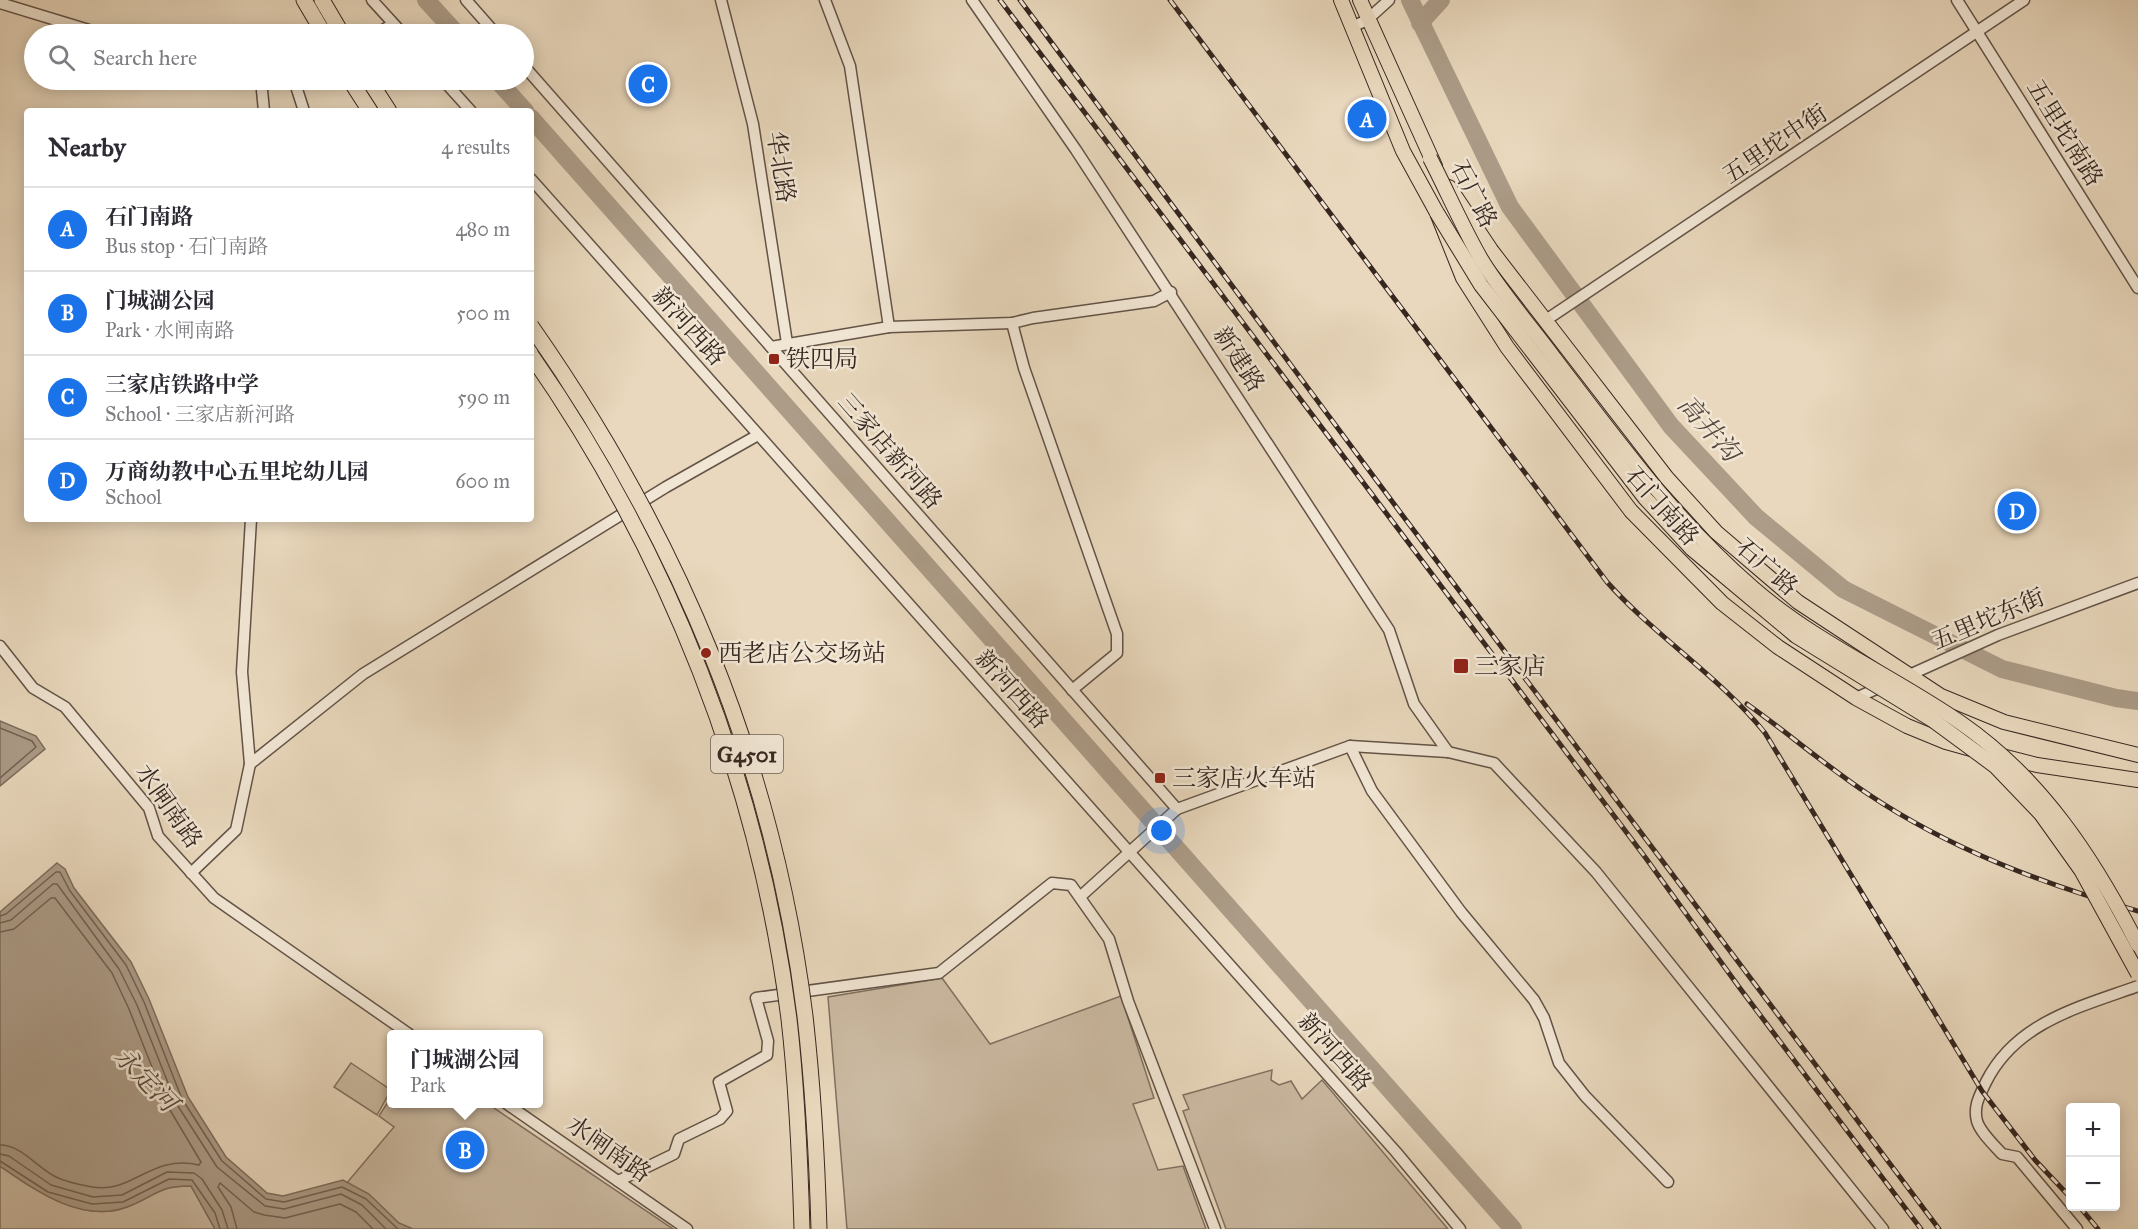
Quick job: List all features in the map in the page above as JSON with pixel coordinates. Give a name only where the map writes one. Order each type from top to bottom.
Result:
[{"type":"highway","points":[[304,0],[318,24]]},
{"type":"highway","points":[[322,0],[336,24]]},
{"type":"highway","points":[[356,90],[368,108]]},
{"type":"highway","points":[[375,90],[387,108]]},
{"type":"highway","name":"G4501","points":[[534,331],[612,449],[661,540],[715,658],[743,738],[759,790],[783,892],[805,1015],[813,1094],[819,1229]]},
{"type":"highway","name":"G4501","points":[[534,360],[598,458],[674,604],[723,734],[742,794],[760,864],[789,1018],[796,1096],[802,1229]]},
{"type":"main road","name":"石门南路","points":[[1341,0],[1403,151],[1437,213],[1463,278],[1508,347],[1630,511],[1722,603],[1778,647],[1856,698],[1907,726],[1946,742],[2037,765],[2138,780]]},
{"type":"main road","name":"石门南路","points":[[1360,0],[1430,158],[1491,250],[1667,478],[1716,532],[1798,602],[1941,696],[2004,722],[2138,754]]},
{"type":"main road","name":"石广路","points":[[1430,158],[1482,260],[1628,456],[1689,525],[1761,595],[1822,639],[1962,724],[2013,764],[2062,819],[2101,876],[2138,945]]},
{"type":"main road","name":"石广路","points":[[1437,213],[1481,285],[1646,498],[1692,549],[1796,636],[1934,722],[1995,766],[2042,814],[2081,870],[2138,974]]},
{"type":"street","points":[[372,0],[393,24]]},
{"type":"street","points":[[465,0],[487,24]]},
{"type":"street","name":"华北路","points":[[721,0],[753,124],[787,343]]},
{"type":"street","points":[[825,0],[850,66],[889,327]]},
{"type":"street","name":"新建路","points":[[972,0],[1171,292],[1389,630],[1414,704],[1448,752]]},
{"type":"street","points":[[1352,27],[1367,20],[1389,0]]},
{"type":"street","name":"五里坨南路","points":[[1957,0],[2138,288]]},
{"type":"street","name":"五里坨中街","points":[[1546,320],[1563,311],[1978,34],[2024,0]]},
{"type":"street","points":[[0,3],[69,24]]},
{"type":"street","name":"三家店新河路","points":[[534,77],[1178,809]]},
{"type":"street","points":[[262,90],[264,108]]},
{"type":"street","points":[[297,90],[303,108]]},
{"type":"street","points":[[452,90],[468,108]]},
{"type":"street","name":"新河西路","points":[[534,182],[1396,1152],[1460,1229]]},
{"type":"street","points":[[771,347],[889,327],[1005,321],[1012,323],[1154,301],[1171,292]]},
{"type":"street","points":[[1012,323],[1028,379],[1117,634],[1117,653],[1072,690]]},
{"type":"street","points":[[250,764],[363,674],[666,487],[758,435]]},
{"type":"street","points":[[191,873],[236,830],[250,764],[242,672],[250,522]]},
{"type":"street","name":"五里坨东街","points":[[1856,698],[1998,635],[2138,583]]},
{"type":"street","name":"水闸南路","points":[[0,646],[33,688],[65,707],[149,808],[158,836],[213,898],[402,1030]]},
{"type":"street","points":[[1350,746],[1371,790],[1461,912],[1534,1000],[1544,1018],[1559,1063],[1585,1096],[1668,1182]]},
{"type":"street","points":[[1081,896],[1178,809],[1350,746],[1448,752],[1494,763],[1596,872],[1883,1229]]},
{"type":"street","points":[[618,1181],[674,1154],[679,1139],[720,1119],[727,1111],[719,1082],[767,1055],[768,1041],[756,998],[939,973],[1052,882],[1071,885],[1110,939],[1128,1001],[1215,1229]]},
{"type":"street","points":[[2077,1229],[2017,1157],[2002,1154],[1977,1124],[1975,1105],[1995,1069],[2025,1033],[2058,1015],[2138,986]]},
{"type":"street","name":"水闸南路","points":[[513,1108],[687,1229]]},
{"type":"shaded area","points":[[942,978],[990,1044],[1121,996],[1154,1098],[1133,1104],[1158,1170],[1183,1166],[1206,1229],[847,1229],[828,997]]},
{"type":"shaded area","points":[[351,1063],[387,1087],[387,1097],[377,1115],[334,1087]]},
{"type":"shaded area","points":[[1272,1070],[1271,1080],[1279,1085],[1291,1081],[1302,1099],[1322,1080],[1448,1229],[1226,1229],[1183,1111],[1189,1109],[1183,1095]]},
{"type":"shaded area","points":[[387,1103],[387,1108],[494,1108],[673,1229],[308,1229],[394,1127],[379,1116]]},
{"type":"shaded area","points":[[0,1166],[59,1202],[93,1211],[110,1211],[127,1207],[171,1187],[191,1186],[215,1229],[0,1229]]},
{"type":"water","points":[[0,721],[36,736],[45,749],[0,786]]},
{"type":"water","name":"永定河","points":[[57,863],[65,869],[74,888],[131,962],[149,999],[188,1097],[226,1157],[267,1193],[283,1196],[343,1180],[369,1194],[399,1223],[413,1229],[215,1229],[191,1186],[171,1187],[127,1207],[110,1211],[93,1211],[59,1202],[0,1166],[0,912]]},
{"type":"waterway","points":[[426,0],[448,24]]},
{"type":"waterway","name":"高井沟","points":[[1410,0],[1510,207],[1671,426],[1756,517],[1843,589],[2002,669],[2116,698],[2138,701]]},
{"type":"waterway","points":[[1420,23],[1441,0]]},
{"type":"waterway","points":[[506,90],[522,108]]},
{"type":"waterway","points":[[534,121],[1513,1229]]},
{"type":"railway","points":[[1000,0],[1645,857],[1739,987],[1921,1229]]},
{"type":"railway","points":[[1020,0],[1400,512],[1939,1229]]},
{"type":"railway","points":[[1170,0],[1607,582],[1646,621],[1728,693],[1765,733],[1982,1091],[2035,1160],[2066,1193]]},
{"type":"railway","points":[[1747,704],[1852,783],[1931,832],[2032,877],[2138,911]]},
{"type":"railway","points":[[2083,1211],[2098,1229]]},
{"type":"place","name":"三家店铁路中学","points":[[648,84]]},
{"type":"place","name":"石门南路","points":[[1367,119]]},
{"type":"place","name":"铁四局","points":[[774,359]]},
{"type":"place","name":"万商幼教中心五里坨幼儿园","points":[[2017,511]]},
{"type":"place","name":"西老店公交场站","points":[[706,653]]},
{"type":"place","name":"三家店","points":[[1461,666]]},
{"type":"place","name":"三家店火车站","points":[[1160,778]]},
{"type":"place","name":"门城湖公园","points":[[465,1150]]}]
